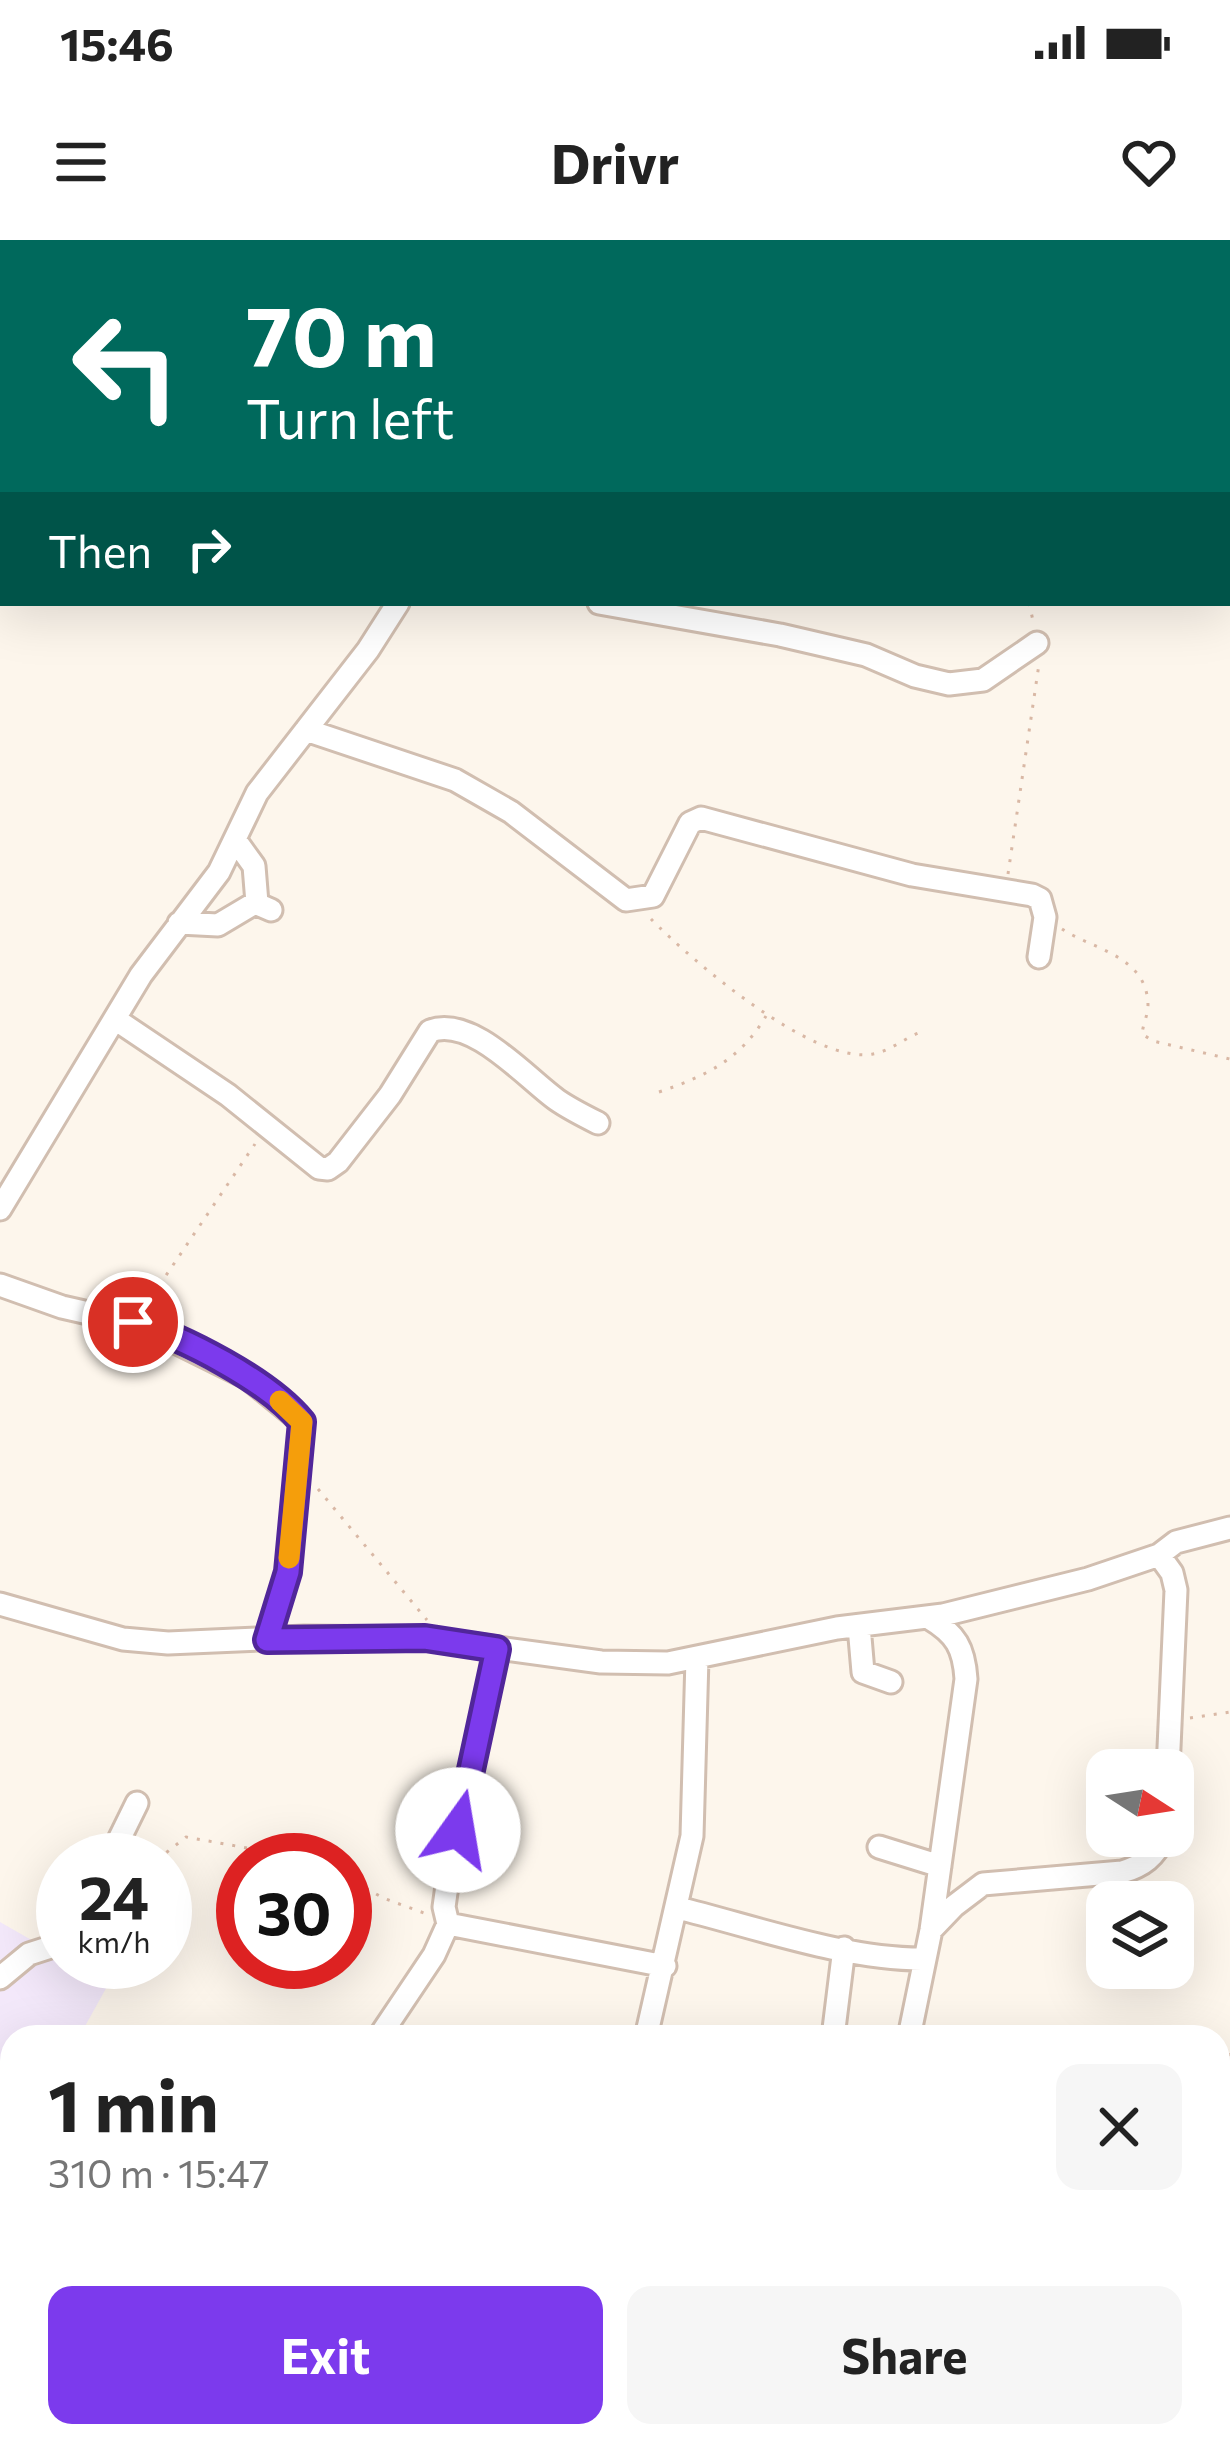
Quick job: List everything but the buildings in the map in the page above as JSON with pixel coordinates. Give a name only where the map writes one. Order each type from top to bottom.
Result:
[{"type":"street","points":[[0,1209],[115,1019],[219,872],[257,793],[368,650],[396,606]]},
{"type":"street","points":[[617,606],[780,634],[866,655],[915,676],[949,684],[982,680],[1037,643]]},
{"type":"street","points":[[306,730],[455,780],[511,812],[618,897],[636,902],[653,896],[690,823],[701,818],[912,875],[1005,888],[1040,898],[1045,917],[1039,957]]},
{"type":"street","points":[[179,923],[218,926],[264,906],[254,866],[236,841]]},
{"type":"street","points":[[115,1019],[278,1133],[319,1168],[328,1169],[338,1162],[390,1095],[430,1031],[440,1028],[466,1032],[558,1101],[598,1123]]},
{"type":"street","points":[[0,1286],[133,1322],[199,1351],[248,1378],[302,1422],[288,1572],[267,1640]]},
{"type":"street","points":[[0,1604],[123,1639],[169,1643],[365,1636],[445,1641],[601,1662],[668,1663],[859,1626],[929,1618],[1088,1579],[1159,1555],[1176,1542],[1230,1528]]},
{"type":"street","points":[[1159,1555],[1172,1573],[1176,1591],[1168,1749]]},
{"type":"street","points":[[911,2025],[931,1930],[966,1679],[960,1644],[950,1630],[929,1618]]},
{"type":"street","points":[[859,1626],[863,1672],[891,1682]]},
{"type":"street","points":[[387,2025],[434,1955],[447,1921],[450,1864],[497,1649]]},
{"type":"street","points":[[649,2025],[692,1836],[697,1658]]},
{"type":"street","points":[[122,1833],[137,1804]]},
{"type":"street","points":[[879,1847],[940,1866]]},
{"type":"street","points":[[931,1930],[983,1884],[1122,1872],[1140,1867],[1151,1857]]},
{"type":"street","points":[[678,1908],[844,1948],[925,1959]]},
{"type":"street","points":[[447,1921],[665,1966]]},
{"type":"street","points":[[834,2025],[844,1948]]},
{"type":"street","points":[[0,1978],[36,1952]]},
{"type":"path","points":[[1005,888],[1039,681],[1030,606]]},
{"type":"path","points":[[636,902],[710,973],[767,1015],[829,1046],[873,1054],[924,1030]]},
{"type":"path","points":[[1045,917],[1071,935],[1119,955],[1133,968],[1148,1006],[1142,1034],[1153,1041],[1230,1059]]},
{"type":"path","points":[[659,1092],[730,1061],[767,1015]]},
{"type":"path","points":[[133,1322],[256,1143],[278,1133]]},
{"type":"path","points":[[300,1463],[445,1641]]},
{"type":"path","points":[[1169,1721],[1230,1712]]},
{"type":"path","points":[[372,1891],[447,1921]]},
{"type":"shaded area","points":[[0,1922],[36,1943],[36,1989],[106,1989],[86,2025],[0,2025]]},
{"type":"slow traffic","points":[[280,1401],[302,1422],[289,1558]]},
{"type":"route","points":[[133,1322],[248,1378],[302,1422],[288,1572],[267,1640],[425,1638],[497,1649],[458,1830]]}]
